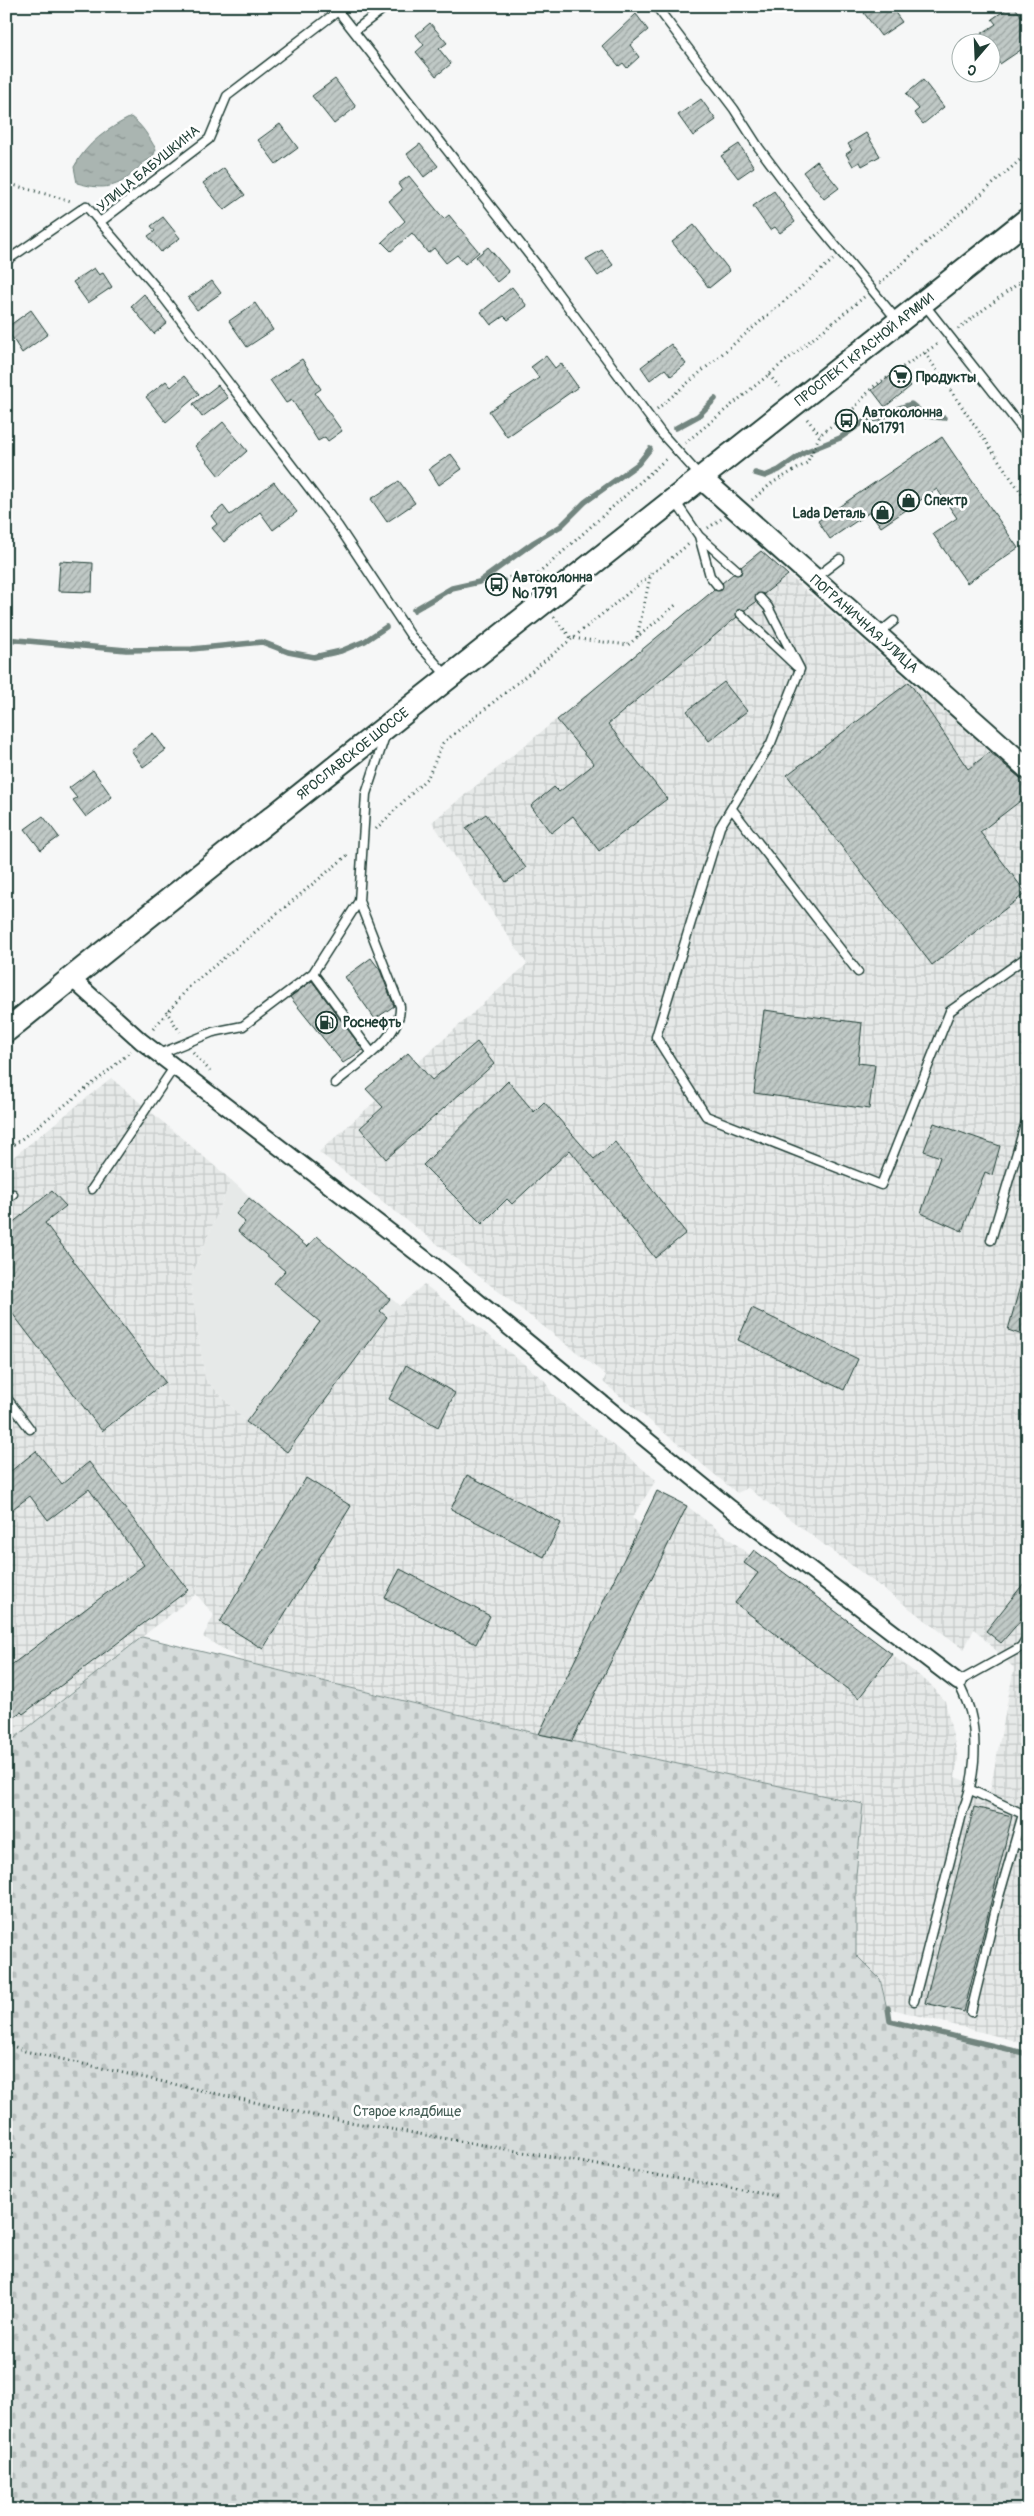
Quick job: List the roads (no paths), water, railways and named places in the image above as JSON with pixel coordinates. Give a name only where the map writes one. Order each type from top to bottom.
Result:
[{"type":"main road","name":"ПРОСПЕКТ КРАСНОЙ АРМИИ","points":[[701,478],[1028,219]]},
{"type":"main road","name":"ЯРОСЛАВСКОЕ ШОССЕ","points":[[6,1031],[542,602],[701,478]]},
{"type":"street","name":"ПОГРАНИЧНАЯ УЛИЦА","points":[[701,478],[1028,769]]},
{"type":"street","points":[[71,978],[141,1041],[438,1269],[730,1508],[958,1682]]},
{"type":"lane","points":[[354,31],[387,6]]},
{"type":"lane","points":[[656,6],[734,109],[759,148],[795,196],[898,322]]},
{"type":"lane","points":[[336,9],[537,265],[649,416],[701,478]]},
{"type":"lane","name":"УЛИЦА БАБУШКИНА","points":[[100,222],[209,139],[227,96],[336,9]]},
{"type":"lane","points":[[6,261],[86,206],[184,324],[338,526],[411,636],[448,677]]},
{"type":"lane","points":[[923,302],[1028,436]]},
{"type":"lane","points":[[674,500],[699,536],[737,570]]},
{"type":"lane","points":[[699,536],[710,576],[718,586]]},
{"type":"lane","points":[[813,579],[840,559]]},
{"type":"lane","points":[[760,598],[768,607],[800,669],[771,742],[720,827],[656,1037],[706,1116],[881,1185],[950,1011],[1028,956]]},
{"type":"lane","points":[[741,614],[800,669]]},
{"type":"lane","points":[[877,635],[894,621]]},
{"type":"lane","points":[[335,1083],[392,1034],[401,1016],[400,1006],[359,902],[366,794],[390,724]]},
{"type":"lane","points":[[732,809],[858,972]]},
{"type":"lane","points":[[159,1054],[225,1029],[243,1026],[313,974],[359,902]]},
{"type":"lane","points":[[313,974],[371,1052]]},
{"type":"lane","points":[[92,1189],[175,1066]]},
{"type":"lane","points":[[991,1240],[1028,1115]]},
{"type":"lane","points":[[6,1397],[30,1429]]},
{"type":"lane","points":[[914,2001],[963,1810],[971,1790],[973,1732],[970,1710],[958,1682],[1024,1648],[1028,1636]]},
{"type":"lane","points":[[971,1790],[1022,1814],[971,2012]]},
{"type":"lane","points":[[1015,1842],[1028,1849]]},
{"type":"water","points":[[131,117],[142,128],[156,149],[152,159],[143,163],[120,183],[100,187],[77,183],[74,167],[79,158],[98,138],[114,126]]},
{"type":"waterway","points":[[676,428],[698,416],[715,399]]},
{"type":"waterway","points":[[755,473],[765,476],[779,470],[805,452],[840,438],[865,421],[884,418],[899,408],[911,404],[926,416],[944,418]]},
{"type":"waterway","points":[[414,610],[452,588],[479,582],[534,542],[561,526],[585,502],[638,464],[650,449]]},
{"type":"waterway","points":[[6,639],[126,650],[192,649],[262,642],[288,652],[314,657],[341,651],[365,641],[386,627]]},
{"type":"waterway","points":[[888,2008],[890,2021],[1028,2054]]},
{"type":"place","name":"Продукты","points":[[900,377]]},
{"type":"place","name":"Автоколонна №1791","points":[[846,420]]},
{"type":"place","name":"Спектр","points":[[908,500]]},
{"type":"place","name":"Lada Dеталь","points":[[882,513]]},
{"type":"place","name":"Автоколонна № 1791","points":[[496,585]]},
{"type":"place","name":"Роснефть","points":[[327,1022]]},
{"type":"park label","name":"Старое кладбище","points":[[407,2111]]}]
